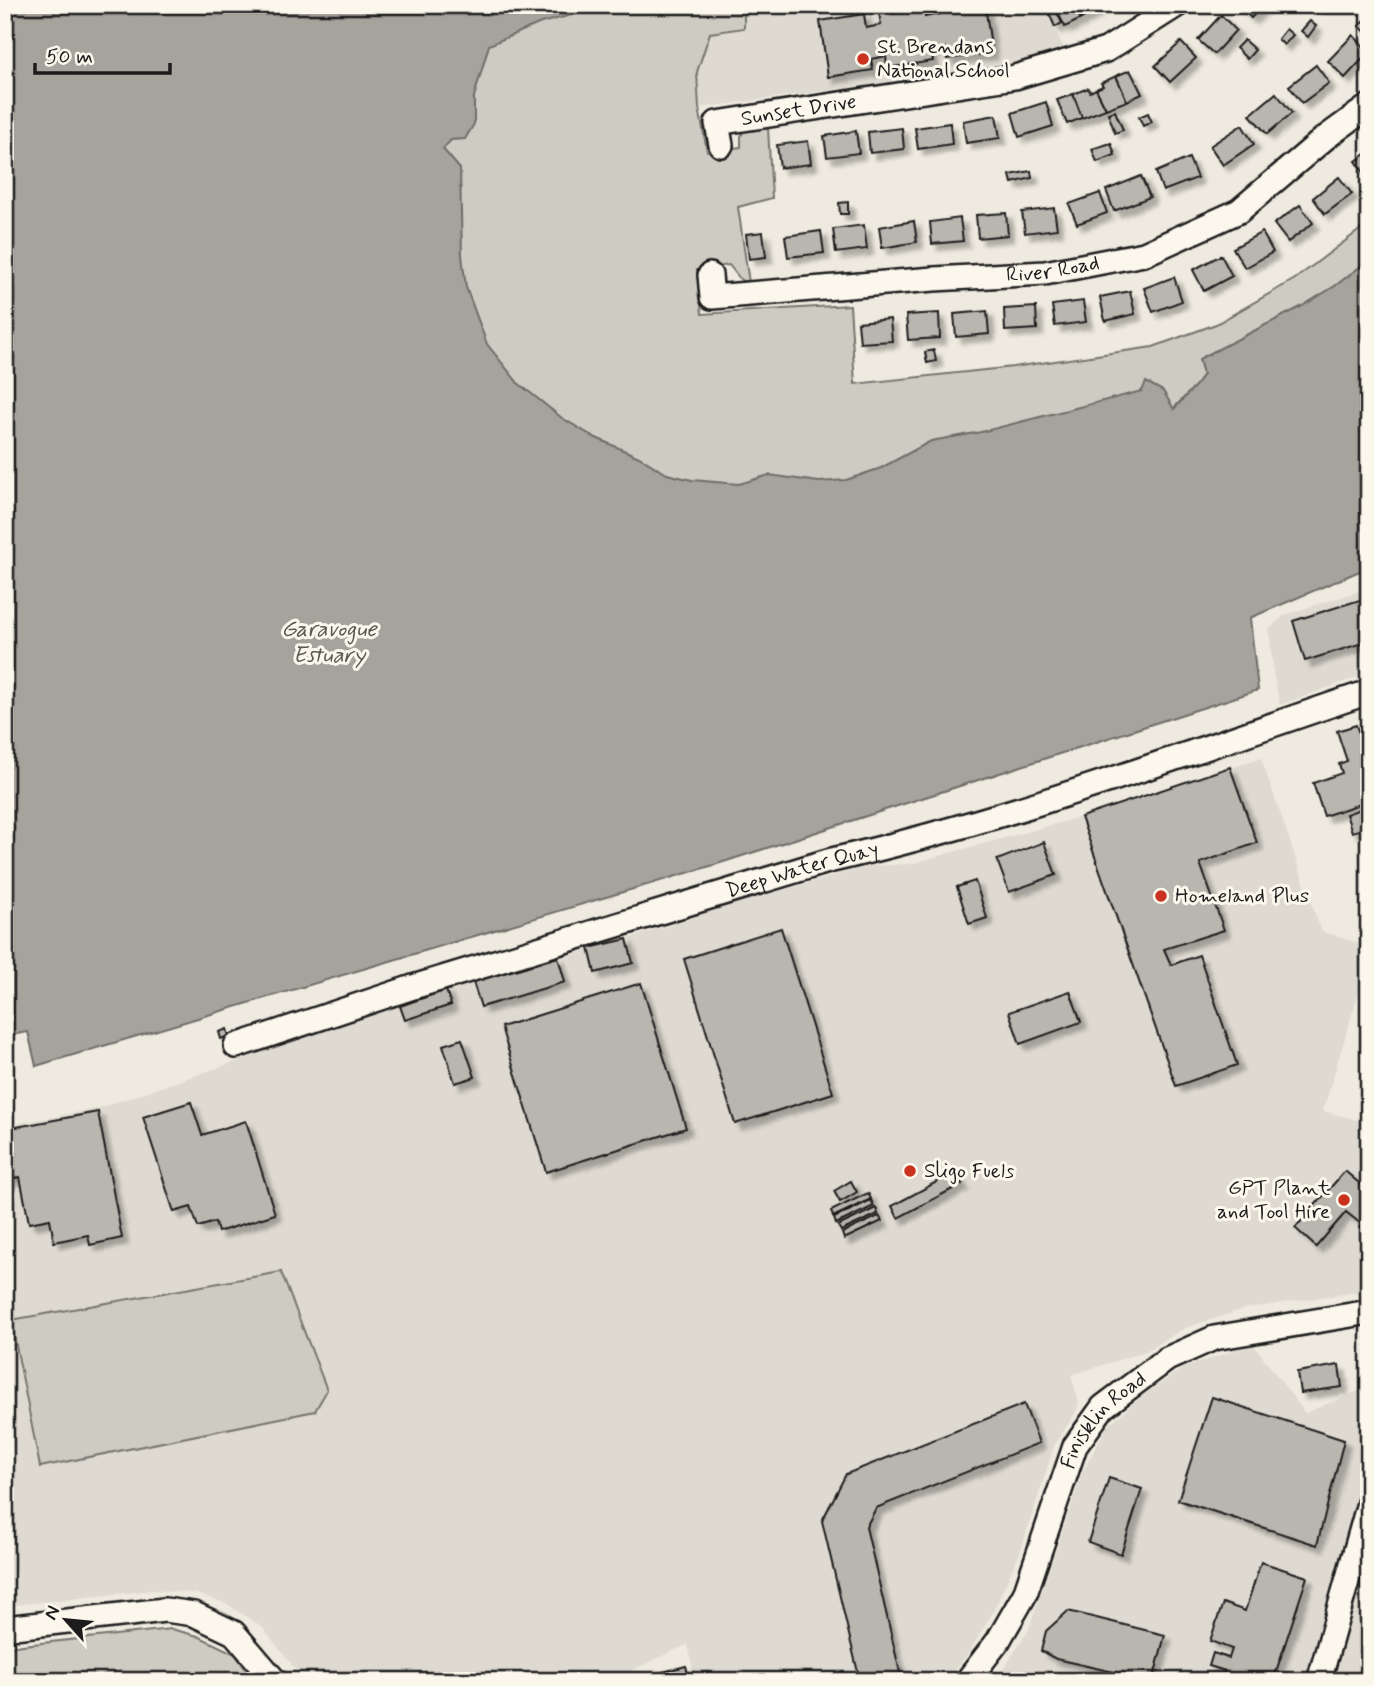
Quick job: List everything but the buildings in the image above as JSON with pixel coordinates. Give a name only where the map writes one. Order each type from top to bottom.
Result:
[{"type":"street","name":"Sunset Drive","points":[[721,145],[717,123],[1015,77],[1106,50],[1177,5]]},
{"type":"street","name":"River Road","points":[[710,275],[712,298],[934,279],[1045,273],[1144,254],[1239,211],[1325,138],[1369,106]]},
{"type":"street","name":"Deep Water Quay","points":[[236,1046],[426,983],[828,861],[878,850],[1096,784],[1369,692]]},
{"type":"street","name":"Finisklin Road","points":[[967,1681],[998,1642],[1025,1594],[1075,1446],[1103,1407],[1167,1359],[1214,1338],[1369,1312]]},
{"type":"street","points":[[1318,1681],[1369,1503]]},
{"type":"street","points":[[5,1628],[165,1610],[194,1614],[234,1633],[275,1681]]},
{"type":"shaded area","points":[[5,5],[744,5],[744,28],[710,33],[697,72],[699,108],[707,151],[741,147],[741,136],[745,129],[768,128],[772,198],[738,207],[749,283],[741,280],[729,265],[697,270],[702,314],[850,305],[855,384],[1013,367],[1153,347],[1216,324],[1295,279],[1369,223],[1369,260],[1301,307],[1199,359],[1203,374],[1173,409],[355,702]]},
{"type":"shaded area","name":"St. Brendans National School","points":[[744,5],[817,5],[817,15],[858,5],[1044,5],[1064,49],[988,69],[699,108],[697,72],[710,33],[744,28]]},
{"type":"shaded area","points":[[1369,588],[1369,673],[1280,705],[1269,629],[1285,615]]},
{"type":"shaded area","points":[[1261,758],[1321,931],[1369,947],[1369,958],[1323,1111],[1369,1123],[1369,1290],[1244,1309],[1185,1328],[1146,1351],[1071,1375],[1079,1402],[1076,1412],[1055,1444],[1021,1550],[992,1614],[968,1654],[945,1681],[695,1681],[688,1644],[609,1681],[305,1681],[262,1627],[227,1604],[194,1593],[153,1590],[5,1606],[5,1126],[96,1109],[446,990],[870,866],[910,864],[1081,817]]},
{"type":"shaded area","points":[[281,1272],[327,1390],[315,1411],[40,1467],[11,1320]]},
{"type":"shaded area","points":[[1253,1344],[1305,1413],[1361,1390],[1369,1361],[1369,1681],[996,1681],[1028,1631],[1083,1471],[1107,1426],[1142,1396],[1183,1368]]},
{"type":"shaded area","points":[[171,1629],[198,1636],[235,1654],[254,1681],[5,1681],[5,1647]]},
{"type":"water","name":"Garavogue Estuary","points":[[5,5],[581,5],[576,14],[541,23],[489,45],[474,97],[474,124],[465,139],[451,140],[443,149],[460,169],[462,255],[466,287],[487,344],[518,383],[562,418],[594,437],[639,457],[667,474],[692,480],[739,484],[769,475],[819,482],[846,480],[881,468],[931,441],[981,432],[1142,391],[1146,382],[1163,391],[1174,409],[1203,374],[1199,359],[1301,307],[1369,260],[1369,567],[1250,618],[1258,690],[714,865],[36,1066],[28,1032],[5,1036]]},
{"type":"place","name":"St. Brendans National School","points":[[863,59]]},
{"type":"place","name":"Homeland Plus","points":[[1161,896]]},
{"type":"place","name":"Sligo Fuels","points":[[910,1171]]},
{"type":"place","name":"GPT Plant and Tool Hire","points":[[1344,1200]]}]
